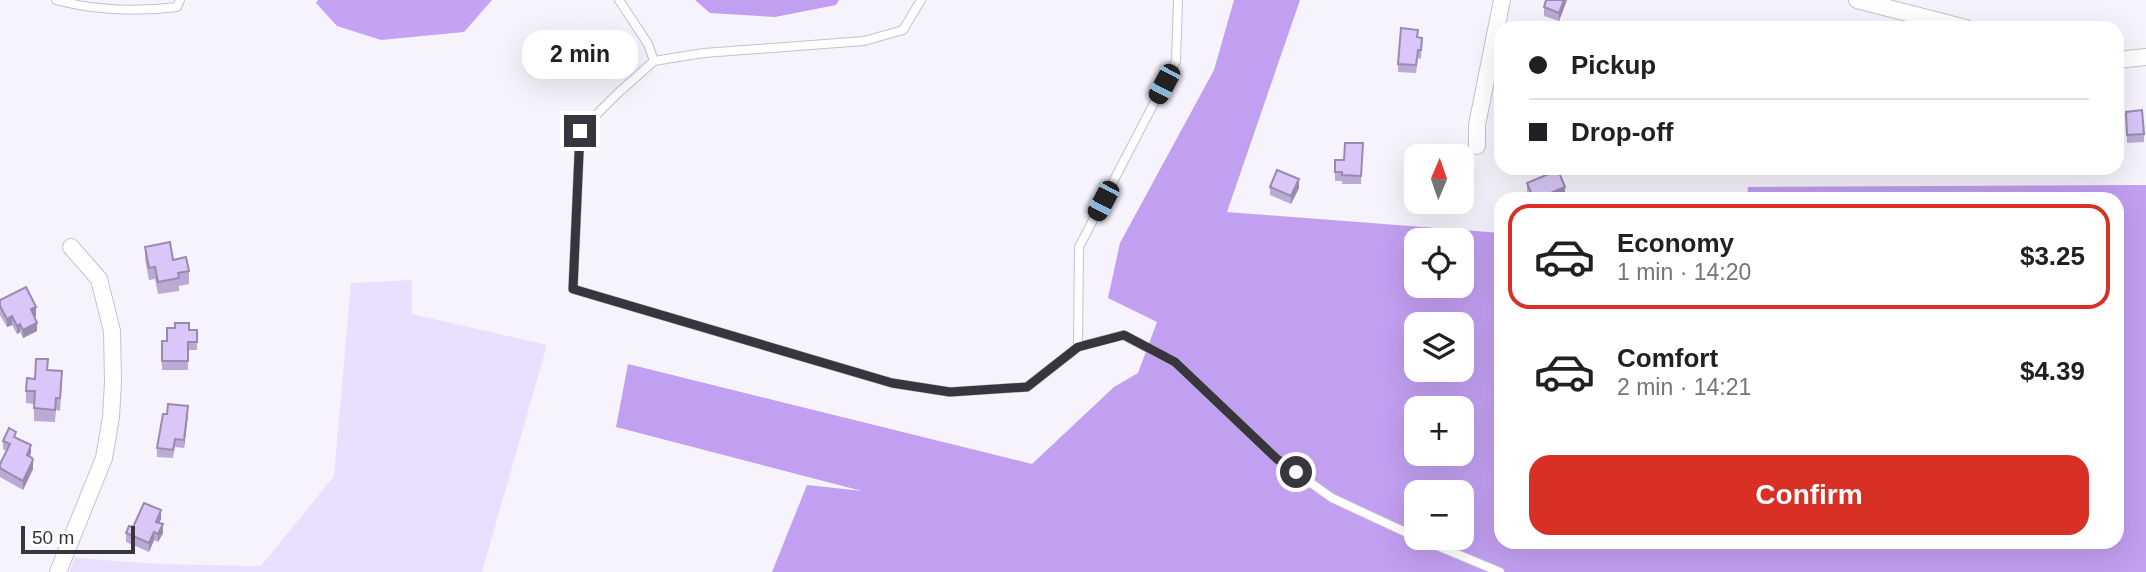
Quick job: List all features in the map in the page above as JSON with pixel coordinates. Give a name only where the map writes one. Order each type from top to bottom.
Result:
[{"type":"street","points":[[1498,21],[1502,0]]},
{"type":"street","points":[[1857,0],[1939,21]]},
{"type":"street","points":[[1477,146],[1477,125],[1494,40]]},
{"type":"street","points":[[2124,59],[2146,57]]},
{"type":"street","points":[[58,572],[104,458],[111,417],[113,382],[112,331],[99,279],[71,247]]},
{"type":"lane","points":[[56,0],[83,8],[145,11],[177,6],[180,0]]},
{"type":"lane","points":[[619,0],[648,44],[654,61]]},
{"type":"lane","points":[[921,0],[903,30],[863,41],[704,53],[654,61],[580,131],[573,289],[892,383],[950,392],[1027,387],[1078,347],[1124,335],[1175,362],[1277,459],[1332,498],[1404,531]]},
{"type":"lane","points":[[1078,347],[1079,247],[1176,61],[1178,0]]},
{"type":"lane","points":[[1447,550],[1500,572]]},
{"type":"shaded area","points":[[318,0],[492,0],[464,32],[381,40],[337,26],[316,3]]},
{"type":"shaded area","points":[[695,0],[839,0],[836,5],[775,17],[710,13]]},
{"type":"shaded area","points":[[1234,0],[1300,0],[1227,212],[1436,228],[1404,228],[1404,298],[1474,298],[1474,231],[1494,232],[1494,549],[2124,549],[2124,192],[1748,192],[1748,187],[2146,185],[2146,572],[772,572],[807,485],[862,491],[616,427],[628,364],[1032,464],[1114,387],[1138,373],[1157,322],[1108,298],[1120,243],[1214,70]]},
{"type":"shaded area","points":[[412,280],[412,314],[547,345],[482,572],[69,572],[75,558],[159,564],[261,566],[334,476],[351,283]]},
{"type":"building","points":[[1546,0],[1564,0],[1559,13],[1544,7]]},
{"type":"building","points":[[1401,28],[1418,30],[1417,37],[1422,38],[1416,65],[1398,64]]},
{"type":"building","points":[[2142,110],[2144,134],[2127,135],[2126,112]]},
{"type":"building","points":[[1345,143],[1363,143],[1361,176],[1335,172],[1335,160],[1344,160]]},
{"type":"building","points":[[1277,170],[1299,179],[1291,196],[1270,187]]},
{"type":"building","points":[[1546,175],[1560,175],[1565,187],[1553,192],[1531,192],[1527,183]]},
{"type":"building","points":[[170,242],[173,260],[186,257],[189,271],[178,273],[179,278],[158,282],[155,267],[149,268],[145,247]]},
{"type":"building","points":[[26,287],[36,307],[31,309],[37,323],[23,330],[20,324],[17,326],[12,316],[7,319],[0,300]]},
{"type":"building","points":[[175,323],[189,323],[189,330],[197,330],[197,342],[188,342],[188,361],[162,361],[162,341],[167,341],[167,328],[175,328]]},
{"type":"building","points":[[36,359],[48,359],[47,370],[62,371],[60,398],[56,398],[55,410],[34,408],[35,391],[26,391],[27,378],[35,379]]},
{"type":"building","points":[[168,404],[188,406],[184,440],[175,439],[173,450],[157,448],[163,414],[167,414]]},
{"type":"building","points":[[9,428],[16,432],[14,437],[31,445],[27,455],[33,460],[23,481],[0,468],[10,444],[3,441]]},
{"type":"building","points":[[144,503],[161,510],[156,522],[163,524],[158,534],[154,532],[149,543],[126,533],[129,526],[133,527]]},
{"type":"route","points":[[580,131],[573,289],[892,383],[950,392],[1027,387],[1078,347],[1124,335],[1175,362],[1277,459],[1296,472]]}]
